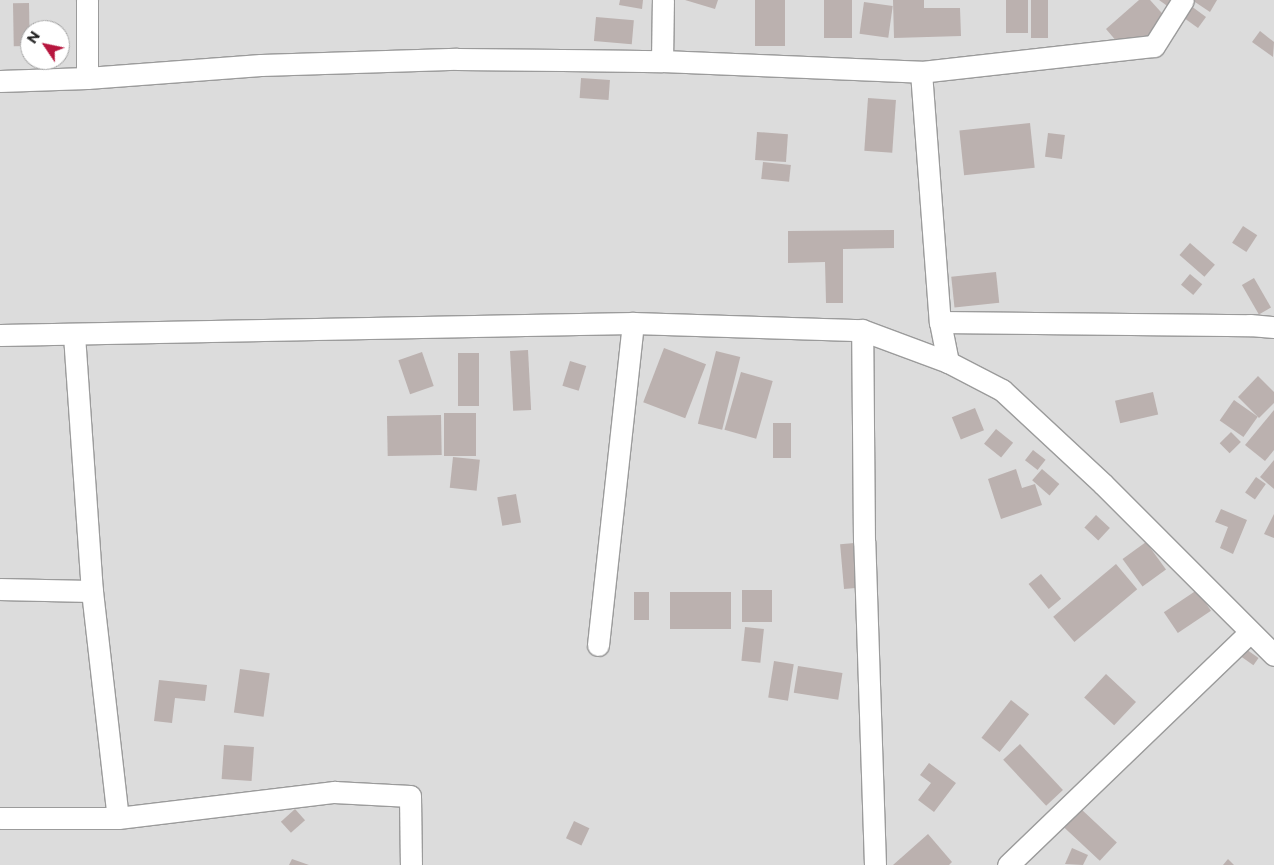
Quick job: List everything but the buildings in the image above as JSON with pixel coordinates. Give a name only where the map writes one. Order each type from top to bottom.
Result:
[{"type":"street","points":[[87,0],[87,78]]},
{"type":"street","points":[[662,62],[663,0]]},
{"type":"street","points":[[0,81],[87,78],[261,65],[457,59],[662,62],[921,72],[1154,46],[1183,0]]},
{"type":"street","points":[[921,72],[940,322],[948,362]]},
{"type":"street","points":[[940,322],[1250,325],[1274,327]]},
{"type":"street","points":[[598,645],[633,323]]},
{"type":"street","points":[[0,336],[633,323],[862,330],[948,362],[1002,390],[1103,484],[1274,655]]},
{"type":"street","points":[[862,330],[864,542],[875,865]]},
{"type":"street","points":[[74,335],[92,591],[118,818]]},
{"type":"street","points":[[0,589],[92,591]]},
{"type":"street","points":[[1008,865],[1250,632]]},
{"type":"street","points":[[0,818],[118,818],[334,792],[410,796],[411,865]]},
{"type":"shaded area","points":[[0,0],[1274,0],[1274,865],[0,865]]}]
